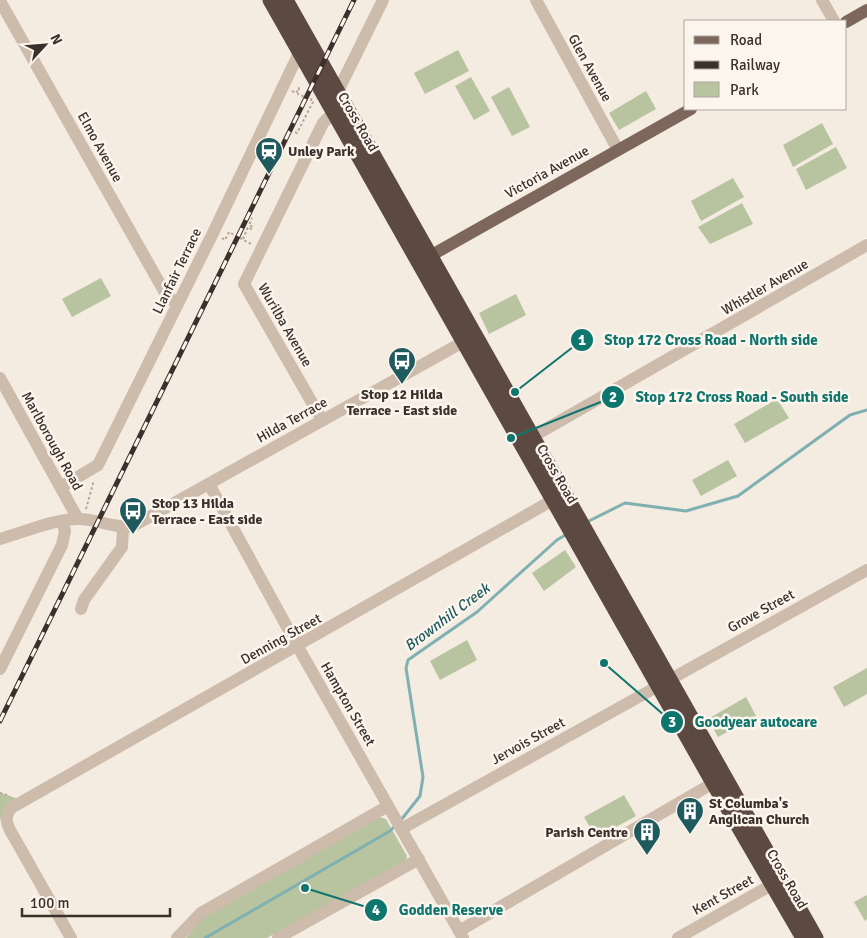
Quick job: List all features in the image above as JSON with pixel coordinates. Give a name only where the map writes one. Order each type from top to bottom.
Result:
[{"type":"highway","name":"Cross Road","points":[[270,0],[334,112],[425,259]]},
{"type":"highway","name":"Cross Road","points":[[286,0],[338,91],[425,259],[526,440],[777,882],[816,938]]},
{"type":"highway","name":"Cross Road","points":[[777,882],[802,938]]},
{"type":"main road","points":[[847,21],[867,10]]},
{"type":"main road","name":"Victoria Avenue","points":[[425,259],[689,110]]},
{"type":"street","points":[[338,91],[383,0]]},
{"type":"street","name":"Glen Avenue","points":[[536,0],[618,150]]},
{"type":"street","points":[[822,0],[833,20]]},
{"type":"street","name":"Elmo Avenue","points":[[2,2],[164,291],[177,305]]},
{"type":"street","name":"Llanfair Terrace","points":[[98,465],[213,233],[300,51]]},
{"type":"street","name":"Wurilba Avenue","points":[[322,420],[244,284],[323,123],[334,112]]},
{"type":"street","name":"Whistler Avenue","points":[[526,440],[867,245]]},
{"type":"street","name":"Hilda Terrace","points":[[122,528],[141,522],[469,338]]},
{"type":"street","name":"Marlborough Road","points":[[0,378],[81,519]]},
{"type":"street","points":[[61,487],[98,465]]},
{"type":"street","name":"Hampton Street","points":[[209,484],[298,647],[461,934]]},
{"type":"street","name":"Denning Street","points":[[71,938],[6,822],[7,814],[11,808],[560,497]]},
{"type":"street","points":[[0,539],[62,520],[81,519],[122,528],[122,548],[84,600],[81,609]]},
{"type":"street","points":[[0,669],[62,545],[65,531],[62,520]]},
{"type":"street","name":"Grove Street","points":[[663,682],[867,570]]},
{"type":"street","name":"Jervois Street","points":[[399,825],[663,682]]},
{"type":"street","points":[[461,934],[719,780]]},
{"type":"street","points":[[177,938],[202,913],[388,806]]},
{"type":"street","points":[[278,938],[419,859]]},
{"type":"street","name":"Kent Street","points":[[678,938],[777,882]]},
{"type":"path","points":[[283,86],[296,93],[299,88],[298,94],[310,100],[314,96],[313,102],[297,133],[294,132]]},
{"type":"path","points":[[242,239],[248,228],[251,229],[252,227],[249,225],[252,218]]},
{"type":"path","points":[[213,233],[225,240],[229,232],[261,249]]},
{"type":"path","points":[[81,519],[98,465]]},
{"type":"green space","points":[[458,50],[469,71],[425,94],[414,73]]},
{"type":"green space","points":[[471,77],[490,111],[474,120],[455,86]]},
{"type":"green space","points":[[509,87],[530,127],[512,136],[491,97]]},
{"type":"green space","points":[[646,91],[656,109],[619,130],[609,113]]},
{"type":"green space","points":[[822,123],[833,144],[793,167],[783,145]]},
{"type":"green space","points":[[836,147],[847,168],[806,190],[796,169]]},
{"type":"green space","points":[[733,178],[744,197],[701,221],[691,201]]},
{"type":"green space","points":[[742,203],[753,224],[710,244],[698,227]]},
{"type":"green space","points":[[101,278],[111,296],[72,317],[62,299]]},
{"type":"green space","points":[[516,294],[526,315],[489,334],[479,313]]},
{"type":"green space","points":[[777,399],[789,418],[745,443],[734,424]]},
{"type":"green space","points":[[728,460],[737,476],[701,496],[692,480]]},
{"type":"green space","points":[[565,550],[576,567],[544,591],[532,573]]},
{"type":"green space","points":[[467,640],[477,660],[440,680],[430,661]]},
{"type":"green space","points":[[867,668],[867,694],[844,707],[833,687]]},
{"type":"green space","points":[[746,697],[756,716],[718,737],[708,719]]},
{"type":"green space","points":[[0,793],[22,800],[6,822],[0,819]]},
{"type":"green space","points":[[624,795],[636,816],[596,838],[584,817]]},
{"type":"green space","points":[[379,817],[386,819],[407,856],[406,861],[267,938],[186,938],[205,915]]},
{"type":"green space","points":[[867,895],[867,919],[865,921],[854,902]]},
{"type":"waterway","name":"Brownhill Creek","points":[[587,522],[625,503],[686,511],[738,496],[850,415],[867,410]]},
{"type":"waterway","name":"Brownhill Creek","points":[[401,820],[420,796],[423,777],[406,668],[408,660],[477,612],[557,540],[567,534]]},
{"type":"waterway","name":"Brownhill Creek","points":[[205,938],[390,831],[395,826]]},
{"type":"railway","points":[[0,721],[354,0]]},
{"type":"place","name":"Unley Park","points":[[269,175]]},
{"type":"place","name":"Stop 12 Hilda Terrace - East side","points":[[402,385]]},
{"type":"place","name":"Stop 172 Cross Road - North side","points":[[515,392]]},
{"type":"place","name":"Stop 172 Cross Road - South side","points":[[511,438]]},
{"type":"place","name":"Stop 13 Hilda Terrace - East side","points":[[133,535]]},
{"type":"place","name":"Goodyear autocare","points":[[604,663]]},
{"type":"place","name":"St Columba's Anglican Church","points":[[690,835]]},
{"type":"place","name":"Parish Centre","points":[[647,856]]},
{"type":"place","name":"Godden Reserve","points":[[305,888]]}]
